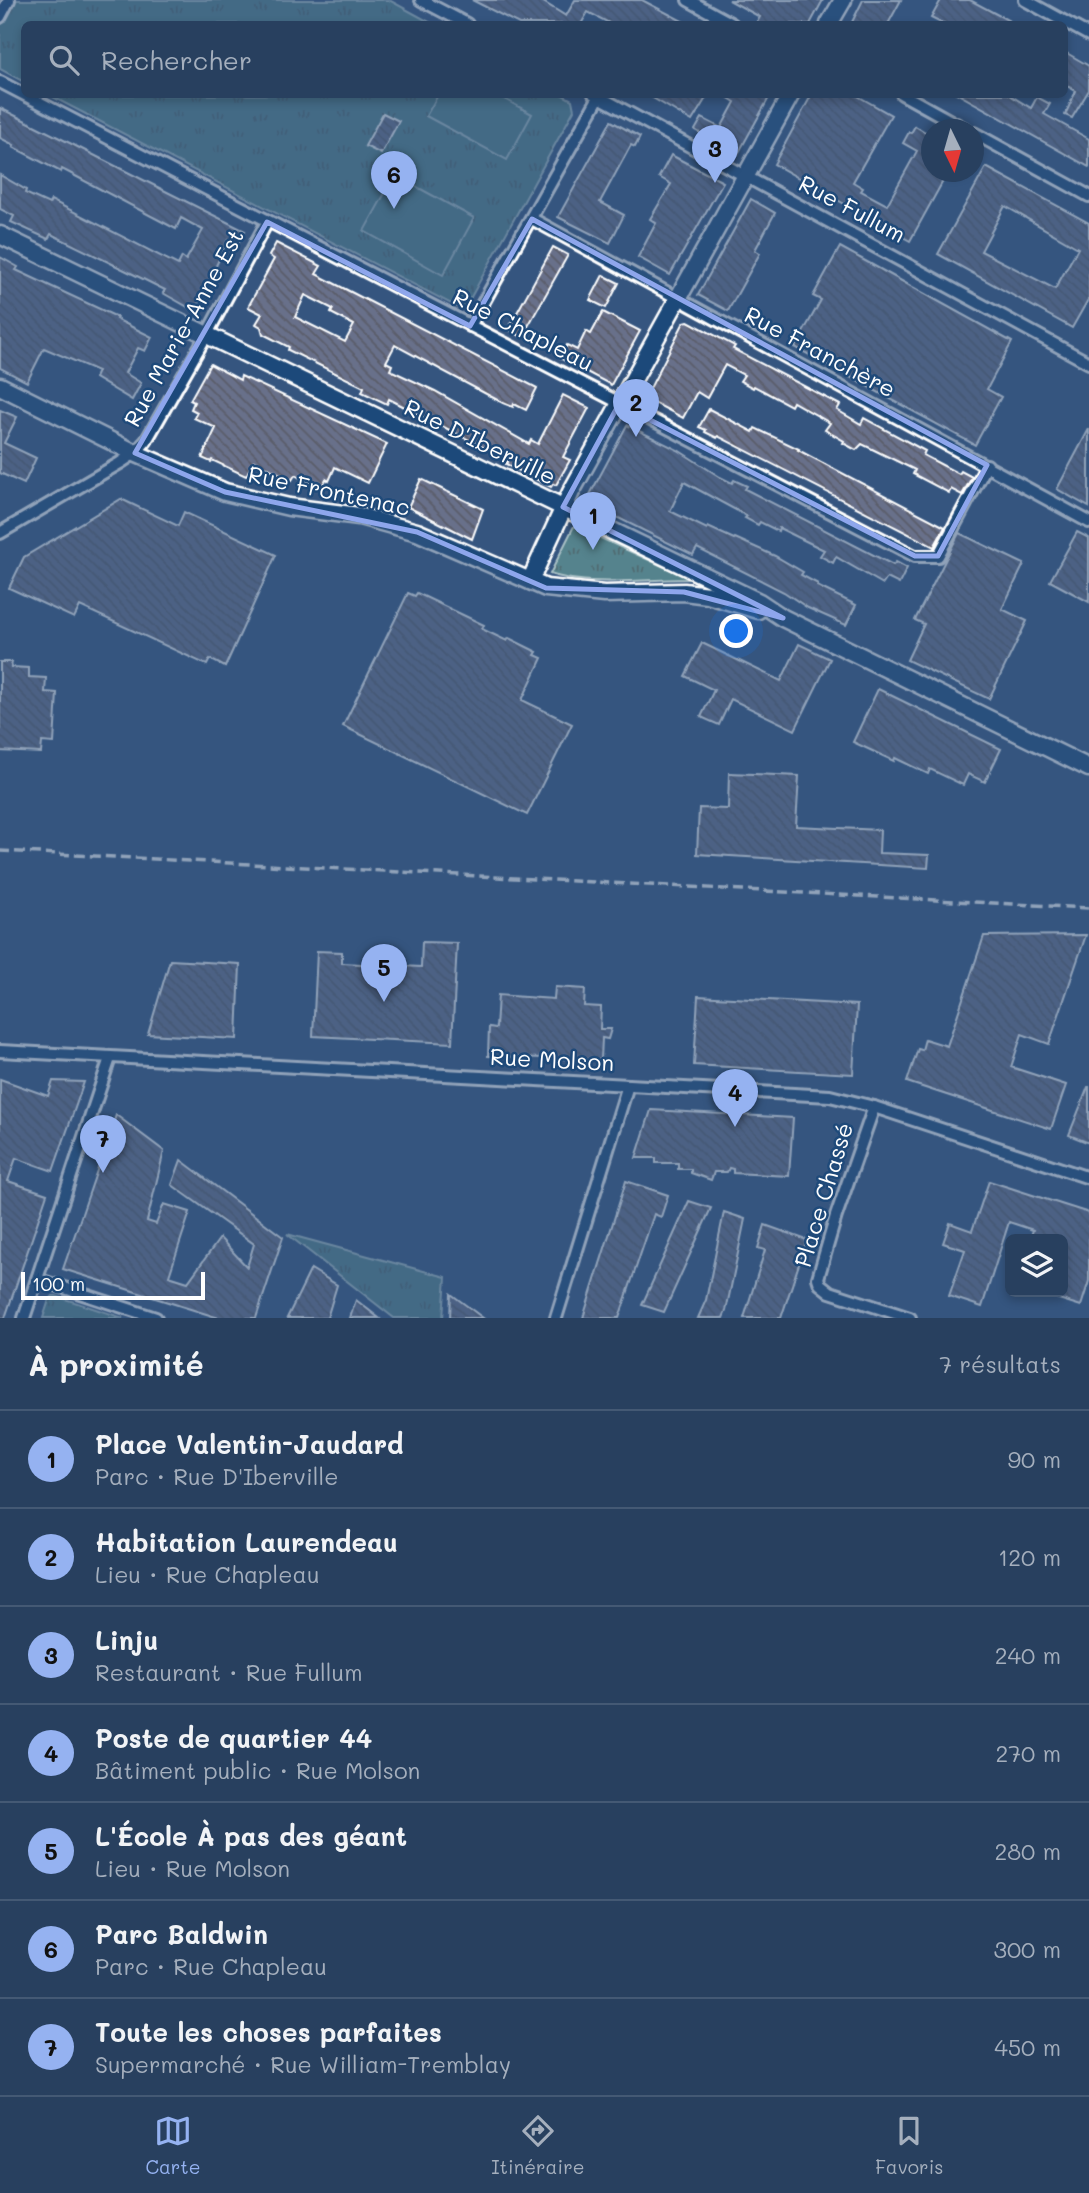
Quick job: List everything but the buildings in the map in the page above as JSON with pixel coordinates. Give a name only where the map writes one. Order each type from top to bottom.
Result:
[{"type":"main road","points":[[831,21],[843,0]]},
{"type":"main road","points":[[530,581],[563,507],[789,98]]},
{"type":"main road","name":"Rue D'Iberville","points":[[0,235],[759,602],[783,618],[1089,768]]},
{"type":"main road","name":"Rue Frontenac","points":[[0,386],[135,453],[225,492],[289,507],[359,516],[417,533],[546,588],[576,593],[684,592],[708,595],[783,618]]},
{"type":"street","points":[[0,17],[9,0]]},
{"type":"street","points":[[421,0],[461,21]]},
{"type":"street","points":[[688,0],[726,21]]},
{"type":"street","points":[[1025,0],[1063,21]]},
{"type":"street","points":[[1068,24],[1089,35]]},
{"type":"street","name":"Rue Chapleau","points":[[0,82],[21,93]]},
{"type":"street","name":"Rue Chapleau","points":[[31,98],[915,556],[938,556],[987,465]]},
{"type":"street","points":[[470,326],[532,219],[595,98]]},
{"type":"street","name":"Rue Fullum","points":[[600,98],[1089,363]]},
{"type":"street","points":[[909,98],[947,119]]},
{"type":"street","points":[[984,138],[1089,196]]},
{"type":"street","name":"Rue Franchère","points":[[532,219],[1089,522]]},
{"type":"street","name":"Rue Marie-Anne Est","points":[[135,453],[149,436],[267,222]]},
{"type":"street","points":[[0,533],[135,453]]},
{"type":"street","name":"Rue Molson","points":[[0,1051],[809,1094],[841,1098],[874,1107],[1089,1178]]},
{"type":"street","points":[[24,1318],[110,1058]]},
{"type":"street","points":[[556,1318],[628,1085]]},
{"type":"street","name":"Place Chassé","points":[[874,1107],[836,1216],[818,1278],[820,1284],[830,1292],[910,1318]]},
{"type":"street","points":[[37,1279],[156,1318]]},
{"type":"highlighted area","points":[[532,219],[987,465],[938,556],[915,556],[619,404],[563,507],[783,618],[684,592],[546,588],[417,532],[225,492],[135,453],[267,222],[470,326]]},
{"type":"green space","points":[[11,0],[389,0],[428,21],[21,21],[21,80],[0,69],[0,22]]},
{"type":"green space","points":[[55,98],[568,98],[572,100],[574,110],[465,308],[461,309]]},
{"type":"green space","points":[[436,98],[503,98],[532,114],[507,160],[426,116]]},
{"type":"green space","points":[[395,175],[474,218],[443,275],[364,231]]},
{"type":"green space","points":[[574,526],[691,579],[600,581],[550,574]]},
{"type":"green space","points":[[287,1234],[446,1277],[443,1318],[394,1318]]},
{"type":"green space","points":[[53,1296],[56,1296],[123,1318],[43,1318]]},
{"type":"railway","points":[[0,851],[1089,908]]},
{"type":"place","name":"Linju","points":[[715,183]]},
{"type":"place","name":"Parc Baldwin","points":[[394,209]]},
{"type":"place","name":"Habitation Laurendeau","points":[[636,437]]},
{"type":"place","name":"Place Valentin-Jaudard","points":[[593,550]]},
{"type":"place","name":"L'École À pas des géant","points":[[384,1002]]},
{"type":"place","name":"Poste de quartier 44","points":[[735,1127]]},
{"type":"place","name":"Toute les choses parfaites","points":[[103,1173]]}]
